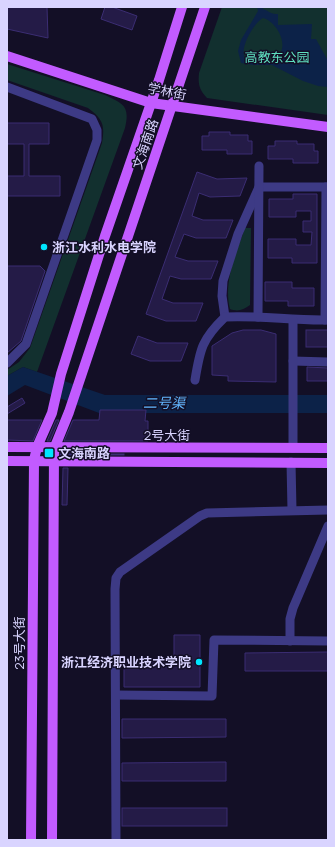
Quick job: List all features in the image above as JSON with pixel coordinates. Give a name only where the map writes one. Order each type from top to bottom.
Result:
[{"type":"main road","name":"文海南路","points":[[37,447],[52,413],[61,374],[105,236],[151,103],[182,7]]},
{"type":"main road","name":"文海南路","points":[[54,449],[69,412],[205,7]]},
{"type":"main road","name":"学林街","points":[[7,56],[151,103],[328,127]]},
{"type":"main road","name":"2号大街","points":[[7,447],[37,447],[54,449],[328,448]]},
{"type":"main road","name":"23号大街","points":[[32,840],[34,460],[37,447]]},
{"type":"main road","points":[[52,840],[54,449]]},
{"type":"main road","name":"2号大街","points":[[7,460],[328,463]]},
{"type":"street","points":[[7,86],[92,119],[97,130],[97,140],[26,344],[7,363]]},
{"type":"street","points":[[258,317],[259,166]]},
{"type":"street","points":[[195,380],[200,350],[210,332],[225,317],[245,315],[293,320],[326,320],[327,187],[259,187]]},
{"type":"street","points":[[225,317],[222,296],[223,281],[238,234],[259,187]]},
{"type":"street","points":[[293,320],[293,448]]},
{"type":"street","points":[[293,361],[328,362]]},
{"type":"street","points":[[291,462],[292,510]]},
{"type":"street","points":[[116,840],[116,578],[120,572],[200,516],[208,513],[328,510]]},
{"type":"street","points":[[290,641],[290,619],[293,608],[328,526]]},
{"type":"street","points":[[116,695],[212,696],[214,640],[328,641]]},
{"type":"green space","name":"高教东公园","points":[[222,7],[328,7],[328,115],[207,98],[200,87],[199,73]]},
{"type":"green space","points":[[7,64],[105,95],[121,104],[126,110],[127,115],[125,128],[37,372],[23,367],[7,376],[7,370],[19,362],[30,348],[102,143],[103,127],[100,119],[88,108],[7,80]]},
{"type":"green space","points":[[245,228],[251,228],[250,305],[243,309],[236,310],[230,309],[228,299],[229,279],[234,258]]},
{"type":"water","points":[[257,7],[278,14],[278,25],[312,24],[311,39],[316,39],[328,61],[328,87],[318,86],[303,81],[272,65],[253,65],[241,63],[238,51],[241,40],[258,11]],"holes":[[[263,18],[268,20],[279,33],[282,50],[276,58],[269,62],[252,63],[245,57],[244,52],[247,38],[259,21]]]},
{"type":"water","name":"二号渠","points":[[23,367],[105,395],[328,395],[328,413],[99,413],[25,385],[7,396],[7,376]]},
{"type":"building","points":[[7,7],[47,7],[48,38],[7,29]]},
{"type":"building","points":[[105,7],[112,7],[137,16],[132,30],[101,19]]},
{"type":"building","points":[[7,123],[49,123],[49,144],[29,144],[29,176],[60,176],[60,196],[7,196],[7,176],[24,176],[24,144],[7,144]]},
{"type":"building","points":[[209,132],[230,132],[230,135],[248,135],[248,141],[252,141],[252,154],[227,154],[227,150],[202,150],[202,136],[209,136]]},
{"type":"building","points":[[275,141],[297,141],[297,144],[314,144],[314,151],[318,151],[318,163],[293,163],[293,159],[268,159],[268,146],[275,146]]},
{"type":"building","points":[[197,172],[217,179],[247,178],[240,196],[210,197],[199,193],[192,216],[203,220],[233,220],[226,238],[196,238],[184,234],[175,257],[188,261],[218,261],[211,279],[181,279],[170,276],[162,299],[173,303],[203,303],[196,321],[166,321],[146,314]]},
{"type":"building","points":[[293,194],[317,194],[317,263],[292,263],[292,258],[268,258],[268,239],[296,239],[296,245],[311,245],[312,232],[303,232],[303,221],[311,221],[311,211],[296,211],[296,217],[269,217],[269,199],[293,199]]},
{"type":"building","points":[[7,266],[40,266],[45,271],[21,341],[7,353]]},
{"type":"building","points":[[265,282],[292,282],[292,288],[314,288],[314,306],[288,306],[288,301],[265,301]]},
{"type":"building","points":[[243,330],[261,330],[276,334],[276,382],[228,381],[228,376],[212,375],[212,346],[232,333]]},
{"type":"building","points":[[306,330],[328,330],[328,347],[306,347]]},
{"type":"building","points":[[138,336],[157,343],[188,343],[181,361],[150,361],[131,354]]},
{"type":"building","points":[[307,367],[328,368],[328,381],[307,381]]},
{"type":"building","points":[[22,398],[25,403],[7,414],[7,407]]},
{"type":"building","points":[[100,410],[146,410],[145,421],[148,421],[148,441],[64,441],[73,420],[99,420]]},
{"type":"building","points":[[7,420],[42,420],[33,441],[7,440]]},
{"type":"building","points":[[56,420],[59,420],[50,441],[47,441]]},
{"type":"building","points":[[124,454],[124,455],[60,455]]},
{"type":"building","points":[[63,468],[68,468],[67,505],[62,505]]},
{"type":"building","points":[[174,635],[200,635],[200,687],[124,687],[124,659],[174,659]]},
{"type":"building","points":[[328,652],[328,671],[245,671],[245,653]]},
{"type":"building","points":[[122,719],[226,719],[226,737],[122,738]]},
{"type":"building","points":[[226,762],[226,781],[122,781],[122,763]]},
{"type":"building","points":[[122,808],[227,808],[227,826],[122,826]]},
{"type":"place","name":"浙江水利水电学院","points":[[44,247]]},
{"type":"place","name":"文海南路","points":[[49,453]]},
{"type":"place","name":"浙江经济职业技术学院","points":[[199,662]]}]
